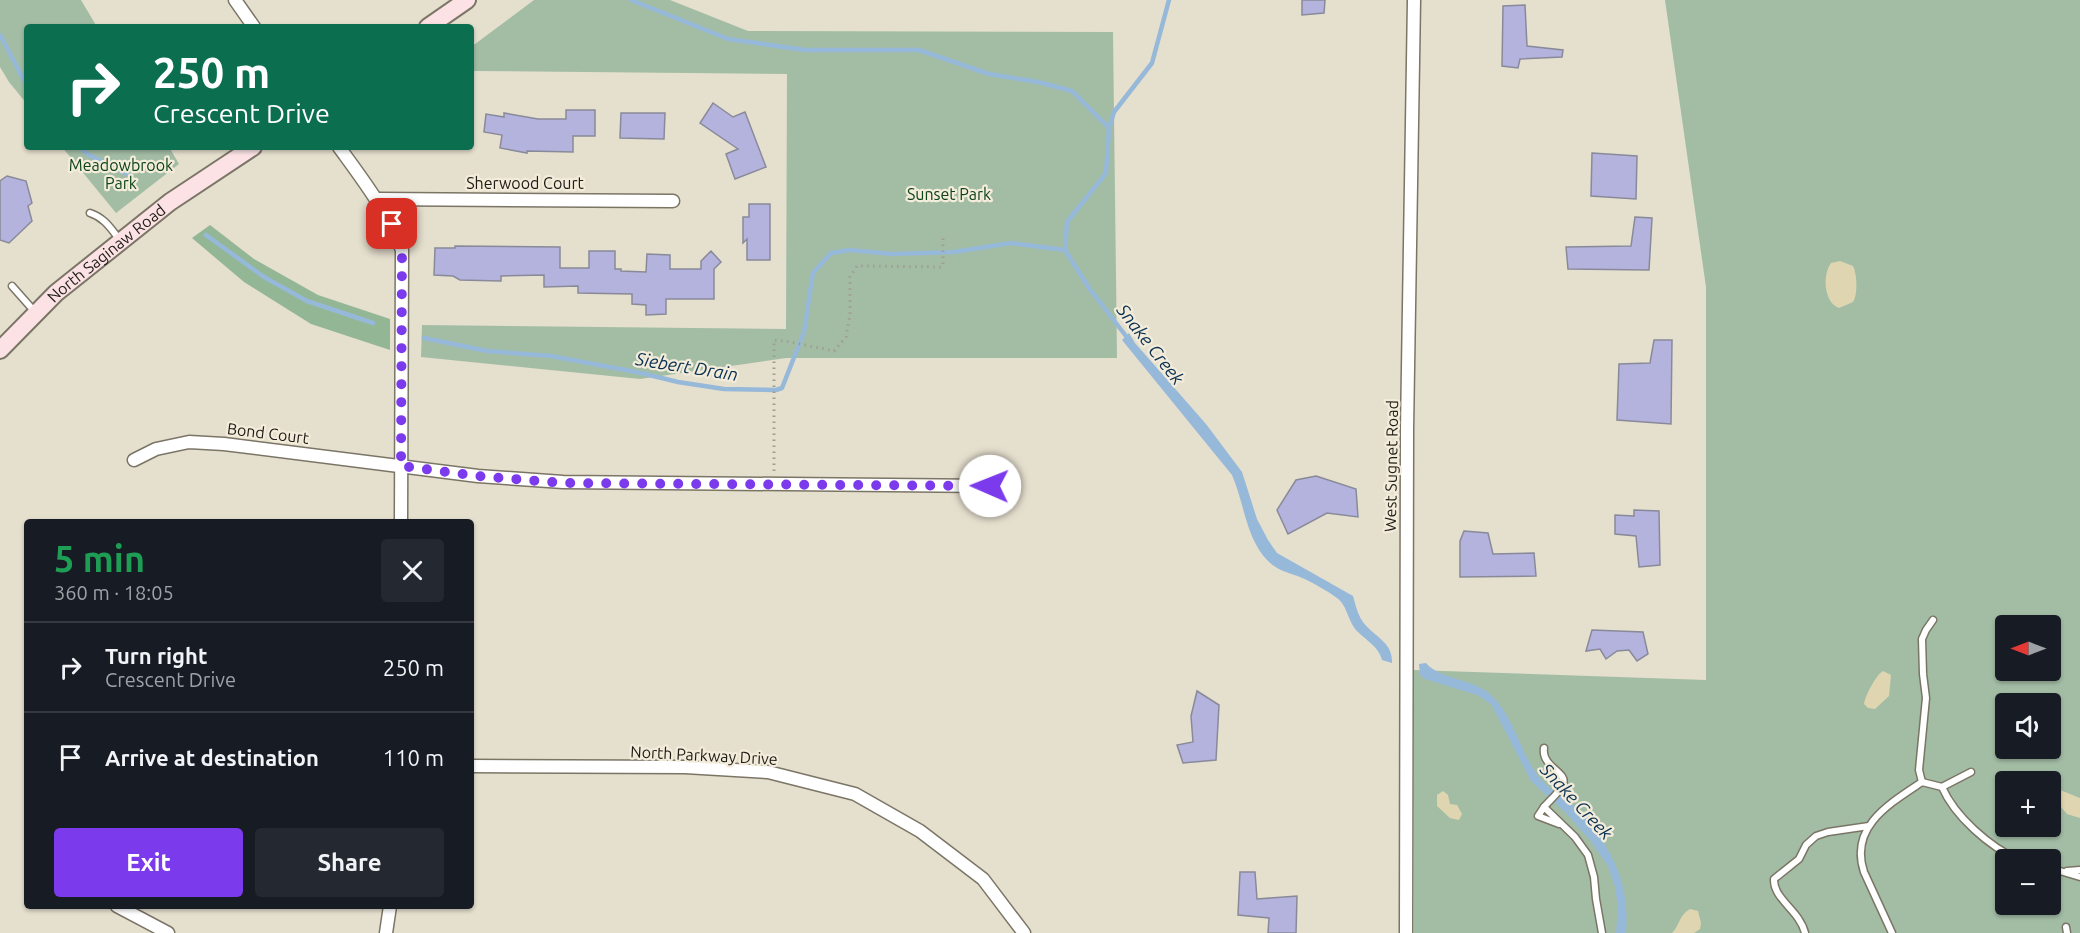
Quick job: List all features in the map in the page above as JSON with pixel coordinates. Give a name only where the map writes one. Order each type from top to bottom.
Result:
[{"type":"main road","points":[[432,24],[467,0]]},
{"type":"main road","name":"North Saginaw Road","points":[[0,350],[56,293],[170,202],[248,150]]},
{"type":"street","points":[[235,0],[252,24]]},
{"type":"street","name":"West Sugnet Road","points":[[1406,933],[1407,440],[1414,0]]},
{"type":"street","points":[[341,150],[377,199],[392,224],[402,250],[401,519]]},
{"type":"street","name":"Sherwood Court","points":[[377,199],[673,201]]},
{"type":"street","name":"Bond Court","points":[[134,460],[156,449],[189,442],[234,445],[478,476],[563,483],[990,486]]},
{"type":"street","name":"North Parkway Drive","points":[[474,766],[686,767],[768,772],[855,794],[920,831],[984,879],[1024,933]]},
{"type":"street","points":[[123,909],[168,933]]},
{"type":"street","points":[[386,933],[390,909]]},
{"type":"lane","points":[[90,213],[106,222],[121,242]]},
{"type":"lane","points":[[12,286],[36,313]]},
{"type":"lane","points":[[1922,782],[1919,770],[1926,698],[1922,639],[1933,620]]},
{"type":"lane","points":[[1544,748],[1545,760],[1564,779],[1559,790],[1538,816],[1559,824]]},
{"type":"lane","points":[[1892,933],[1861,862],[1860,843],[1869,826],[1892,802],[1922,782],[1942,787],[1971,772]]},
{"type":"lane","points":[[1942,787],[1966,820],[1985,840],[1998,849]]},
{"type":"lane","points":[[1544,807],[1575,837],[1588,855],[1594,877],[1602,933]]},
{"type":"lane","points":[[1805,933],[1797,915],[1778,894],[1774,886],[1774,879],[1799,859],[1806,845],[1816,836],[1869,826]]},
{"type":"lane","points":[[2063,872],[2080,870]]},
{"type":"lane","points":[[2063,872],[2080,877]]},
{"type":"path","points":[[774,484],[774,340],[834,351],[846,337],[850,314],[850,278],[857,266],[940,267],[943,266],[943,238]]},
{"type":"green space","points":[[0,0],[81,0],[95,24],[24,24],[24,100],[0,67]]},
{"type":"green space","name":"Sunset Park","points":[[534,0],[670,0],[748,31],[1113,32],[1117,358],[786,358],[640,379],[421,357],[422,325],[786,329],[787,74],[474,71],[474,45]]},
{"type":"green space","points":[[1665,0],[2080,0],[2080,933],[1414,933],[1414,670],[1706,680],[1706,287]]},
{"type":"green space","name":"Meadowbrook Park","points":[[64,150],[171,150],[179,164],[116,213]]},
{"type":"green space","points":[[210,225],[254,259],[318,295],[390,319],[390,350],[311,324],[244,282],[192,238]]},
{"type":"sand","points":[[1840,261],[1853,266],[1856,294],[1853,302],[1839,308],[1830,301],[1826,288],[1826,274],[1831,263]]},
{"type":"sand","points":[[1883,671],[1891,675],[1889,696],[1875,709],[1868,708],[1864,704],[1866,696],[1874,681]]},
{"type":"sand","points":[[2061,790],[2080,798],[2080,818],[2067,814],[2061,807]]},
{"type":"sand","points":[[1443,791],[1448,795],[1450,804],[1457,805],[1462,814],[1459,820],[1450,818],[1437,806],[1437,795]]},
{"type":"sand","points":[[1690,909],[1698,911],[1700,929],[1694,933],[1672,933],[1684,914]]},
{"type":"water","points":[[1129,333],[1135,343],[1206,424],[1242,472],[1257,519],[1277,553],[1353,596],[1361,619],[1386,644],[1392,663],[1382,660],[1375,648],[1355,628],[1341,601],[1309,581],[1277,568],[1257,547],[1232,475],[1122,340]]},
{"type":"water","points":[[1426,663],[1440,673],[1475,685],[1491,695],[1504,712],[1538,776],[1582,812],[1591,823],[1614,861],[1622,883],[1627,919],[1626,933],[1616,933],[1618,909],[1615,887],[1608,866],[1590,840],[1566,813],[1531,781],[1491,704],[1477,695],[1425,679],[1420,675],[1419,664]]},
{"type":"building","points":[[1302,0],[1325,0],[1324,13],[1302,15]]},
{"type":"building","points":[[1525,5],[1527,46],[1563,50],[1562,57],[1520,59],[1518,68],[1502,66],[1503,6]]},
{"type":"building","points":[[713,103],[733,117],[745,112],[766,167],[735,179],[726,154],[738,149],[700,123]]},
{"type":"building","points":[[566,110],[595,110],[595,136],[573,136],[573,152],[527,151],[527,153],[500,148],[502,135],[484,132],[486,114],[504,117],[504,113],[538,119],[566,119]]},
{"type":"building","points":[[621,113],[665,113],[664,139],[620,138]]},
{"type":"building","points":[[1592,153],[1637,156],[1636,199],[1591,196]]},
{"type":"building","points":[[7,176],[26,181],[32,203],[28,206],[32,221],[9,243],[0,240],[0,181]]},
{"type":"building","points":[[749,204],[770,204],[770,260],[747,260],[747,239],[743,243],[743,217],[749,217]]},
{"type":"building","points":[[1635,217],[1652,218],[1649,270],[1568,269],[1566,247],[1631,246]]},
{"type":"building","points":[[455,246],[560,247],[560,268],[589,268],[589,251],[615,251],[615,269],[621,269],[621,271],[646,272],[647,254],[670,255],[670,269],[701,269],[701,261],[711,251],[721,262],[714,269],[714,299],[666,299],[666,314],[646,315],[646,305],[632,304],[632,294],[578,293],[578,286],[544,287],[544,275],[501,276],[501,281],[460,280],[453,276],[434,275],[435,248],[455,248]]},
{"type":"building","points":[[1654,340],[1672,340],[1671,424],[1617,420],[1619,364],[1650,363]]},
{"type":"building","points":[[1316,476],[1356,489],[1358,517],[1327,513],[1288,534],[1277,510],[1296,480]]},
{"type":"building","points":[[1634,510],[1659,511],[1660,565],[1639,567],[1636,536],[1615,534],[1615,515],[1634,516]]},
{"type":"building","points":[[1464,531],[1488,533],[1493,554],[1534,553],[1536,576],[1460,577],[1460,541]]},
{"type":"building","points":[[1592,630],[1643,632],[1648,654],[1637,661],[1629,650],[1617,651],[1606,659],[1600,649],[1586,651]]},
{"type":"building","points":[[1197,691],[1219,705],[1216,760],[1183,763],[1177,745],[1193,742],[1191,716]]},
{"type":"building","points":[[1240,872],[1255,872],[1257,899],[1297,896],[1296,933],[1268,933],[1269,918],[1238,915]]},
{"type":"waterway","points":[[631,0],[728,39],[805,50],[919,50],[989,74],[1038,82],[1072,91],[1109,128]]},
{"type":"waterway","name":"Snake Creek","points":[[1129,340],[1089,288],[1065,250],[1067,222],[1106,173],[1109,128],[1114,112],[1152,63],[1169,0]]},
{"type":"waterway","name":"Siebert Drain","points":[[0,35],[24,80]]},
{"type":"waterway","name":"Siebert Drain","points":[[83,150],[127,174]]},
{"type":"waterway","name":"Siebert Drain","points":[[206,235],[264,277],[307,301],[373,323]]},
{"type":"waterway","name":"Siebert Drain","points":[[424,338],[487,351],[551,356],[724,389],[776,390],[782,388],[804,332],[813,273],[831,253],[850,250],[892,254],[954,252],[1011,243],[1065,250]]},
{"type":"route","points":[[392,224],[402,250],[401,466],[478,476],[563,483],[990,486]]}]
